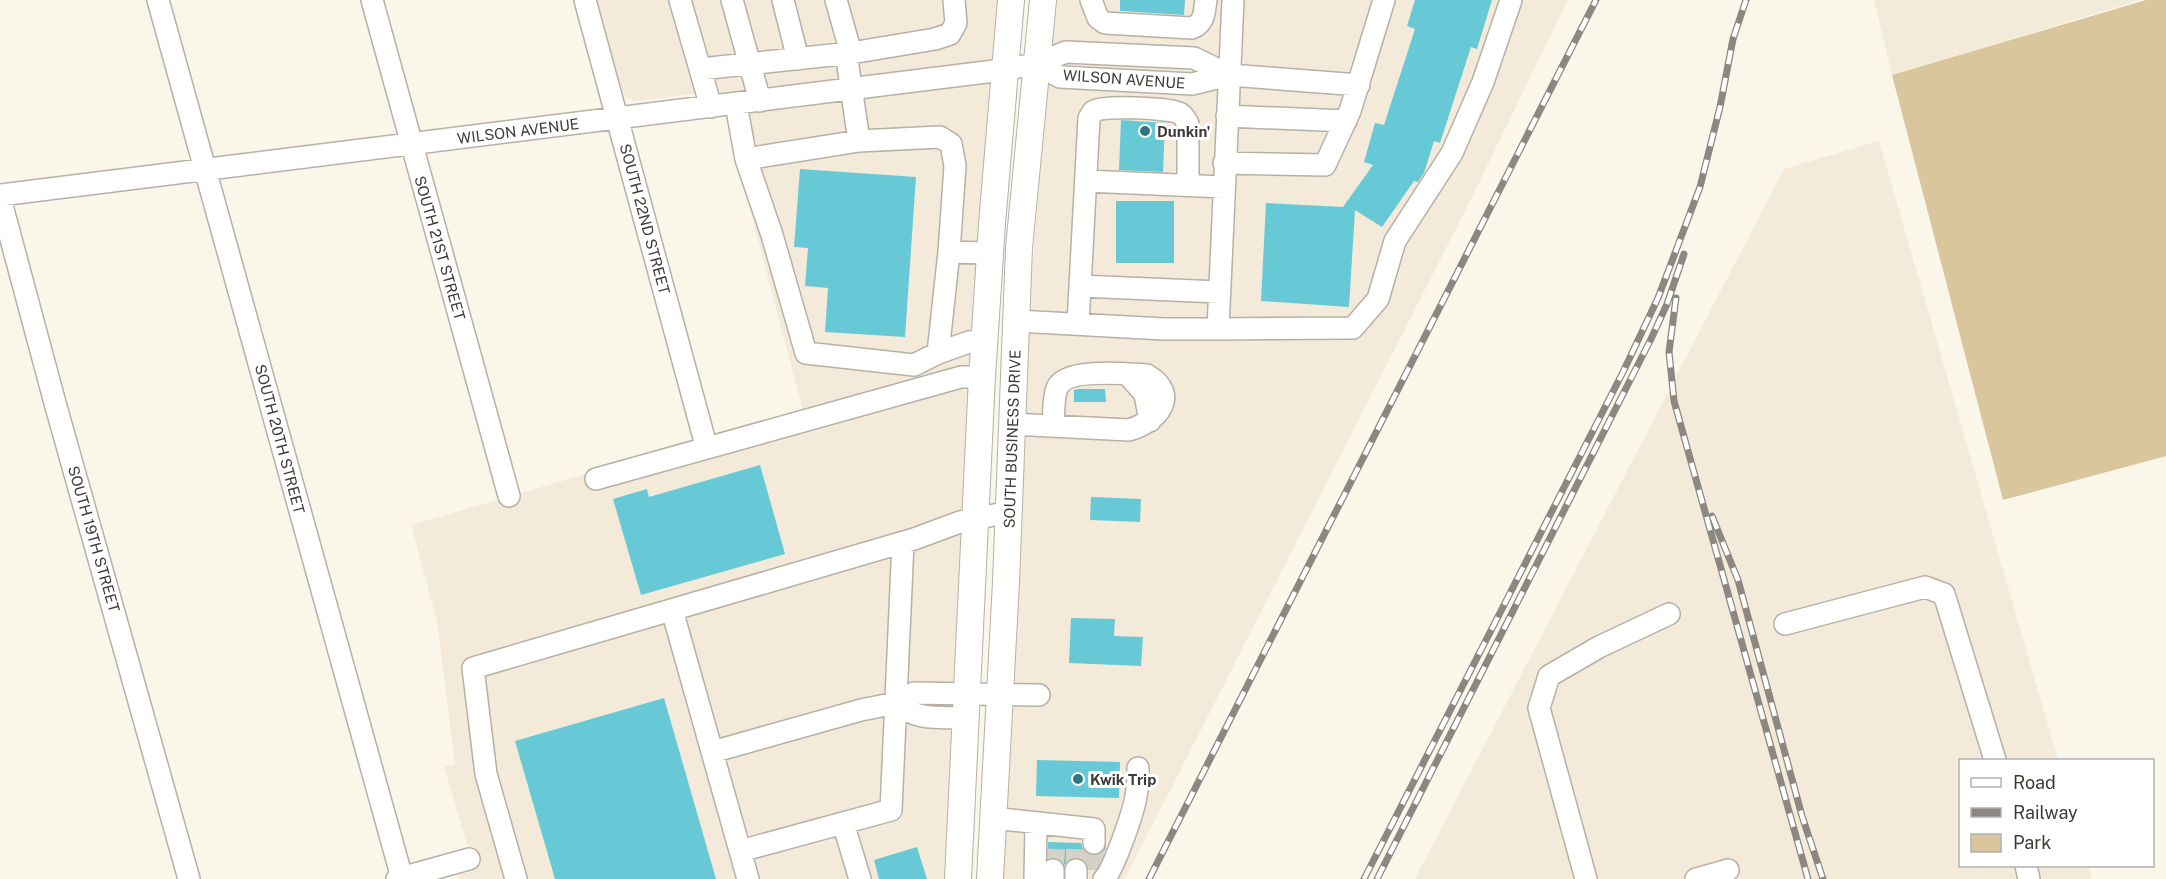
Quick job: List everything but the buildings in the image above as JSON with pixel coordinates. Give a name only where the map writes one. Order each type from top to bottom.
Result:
[{"type":"main road","name":"SOUTH BUSINESS DRIVE","points":[[958,879],[984,340],[1011,0]]},
{"type":"main road","name":"SOUTH BUSINESS DRIVE","points":[[990,879],[1009,512],[1019,248],[1043,0]]},
{"type":"street","name":"SOUTH 20TH STREET","points":[[158,0],[399,878]]},
{"type":"street","name":"SOUTH 21ST STREET","points":[[372,0],[509,496]]},
{"type":"street","name":"SOUTH 22ND STREET","points":[[585,0],[704,438]]},
{"type":"street","points":[[680,0],[711,107]]},
{"type":"street","points":[[732,0],[760,101]]},
{"type":"street","points":[[783,0],[798,58]]},
{"type":"street","points":[[836,0],[851,53],[847,59],[847,66],[859,141]]},
{"type":"street","points":[[700,69],[851,53],[935,39],[950,34],[956,23],[954,0]]},
{"type":"street","points":[[1091,0],[1098,18],[1105,23],[1192,28],[1201,21],[1206,0]]},
{"type":"street","points":[[1218,329],[1233,0]]},
{"type":"street","points":[[1224,163],[1325,165],[1346,121],[1359,85],[1384,0]]},
{"type":"street","points":[[1016,321],[1218,329],[1353,328],[1378,299],[1395,241],[1452,153],[1483,82],[1511,0]]},
{"type":"street","name":"WILSON AVENUE","points":[[0,196],[1005,70],[1036,64],[1066,52],[1194,58],[1229,75]]},
{"type":"street","points":[[1229,75],[1359,85]]},
{"type":"street","points":[[736,104],[746,159],[772,235],[806,353],[914,365],[938,353],[969,342],[984,340]]},
{"type":"street","points":[[1078,324],[1089,118],[1095,110],[1103,108],[1148,109],[1177,111],[1184,116],[1188,124],[1188,185]]},
{"type":"street","points":[[1227,116],[1346,121]]},
{"type":"street","points":[[746,159],[859,141],[940,137],[951,144],[955,166],[949,252],[938,353]]},
{"type":"street","points":[[1086,181],[1223,187]]},
{"type":"street","name":"SOUTH 19TH STREET","points":[[0,196],[55,403],[189,879]]},
{"type":"street","points":[[949,252],[990,253]]},
{"type":"street","points":[[1080,286],[1219,292]]},
{"type":"street","points":[[1012,424],[1129,430],[1150,421],[1162,407],[1164,396],[1161,387],[1148,375],[1077,375],[1065,379],[1058,387],[1053,425]]},
{"type":"street","points":[[596,479],[961,377],[982,376]]},
{"type":"street","points":[[516,879],[486,774],[473,668],[903,543],[976,518],[1009,512]]},
{"type":"street","points":[[740,851],[891,810],[903,543]]},
{"type":"street","points":[[1785,624],[1925,587],[1944,594],[1995,759]]},
{"type":"street","points":[[672,610],[748,879]]},
{"type":"street","points":[[1586,879],[1539,708],[1549,676],[1599,647],[1669,614]]},
{"type":"street","points":[[712,752],[861,710],[896,703],[918,692],[966,706],[1000,694],[1039,695]]},
{"type":"street","points":[[1088,876],[1110,874],[1136,798],[1138,768]]},
{"type":"street","points":[[993,818],[1086,836],[1123,835]]},
{"type":"street","points":[[843,823],[860,879]]},
{"type":"street","points":[[1047,876],[1049,830]]},
{"type":"street","points":[[399,878],[469,859]]},
{"type":"street","points":[[1696,879],[1728,870]]},
{"type":"shaded area","points":[[597,0],[1002,0],[950,879],[458,879],[457,875],[475,870],[444,767],[455,764],[437,621],[411,525],[803,411],[719,91],[636,101],[626,98]]},
{"type":"shaded area","points":[[1053,0],[1568,0],[1468,205],[1125,879],[1001,879],[1023,393]]},
{"type":"shaded area","points":[[1874,0],[2140,0],[1892,75]]},
{"type":"shaded area","points":[[1879,141],[2058,759],[1959,759],[1959,867],[2088,867],[2092,879],[1415,879],[1784,169]]},
{"type":"green space","points":[[2146,0],[2166,0],[2166,456],[2003,500],[1892,75]]},
{"type":"tunnel","points":[[1053,870],[1055,842]]},
{"type":"tunnel","points":[[1076,870],[1077,842]]},
{"type":"tunnel","points":[[1093,870],[1094,843]]},
{"type":"railway","points":[[1149,879],[1596,0]]},
{"type":"railway","points":[[1364,879],[1623,372],[1658,298],[1700,187],[1720,107],[1733,39],[1746,0]]},
{"type":"railway","points":[[1377,879],[1651,339],[1667,304],[1684,254]]},
{"type":"railway","points":[[1676,298],[1669,352],[1674,401],[1808,879]]},
{"type":"railway","points":[[1712,516],[1738,580],[1802,816],[1823,879]]},
{"type":"place","name":"Dunkin'","points":[[1145,131]]},
{"type":"place","name":"Kwik Trip","points":[[1078,779]]}]
